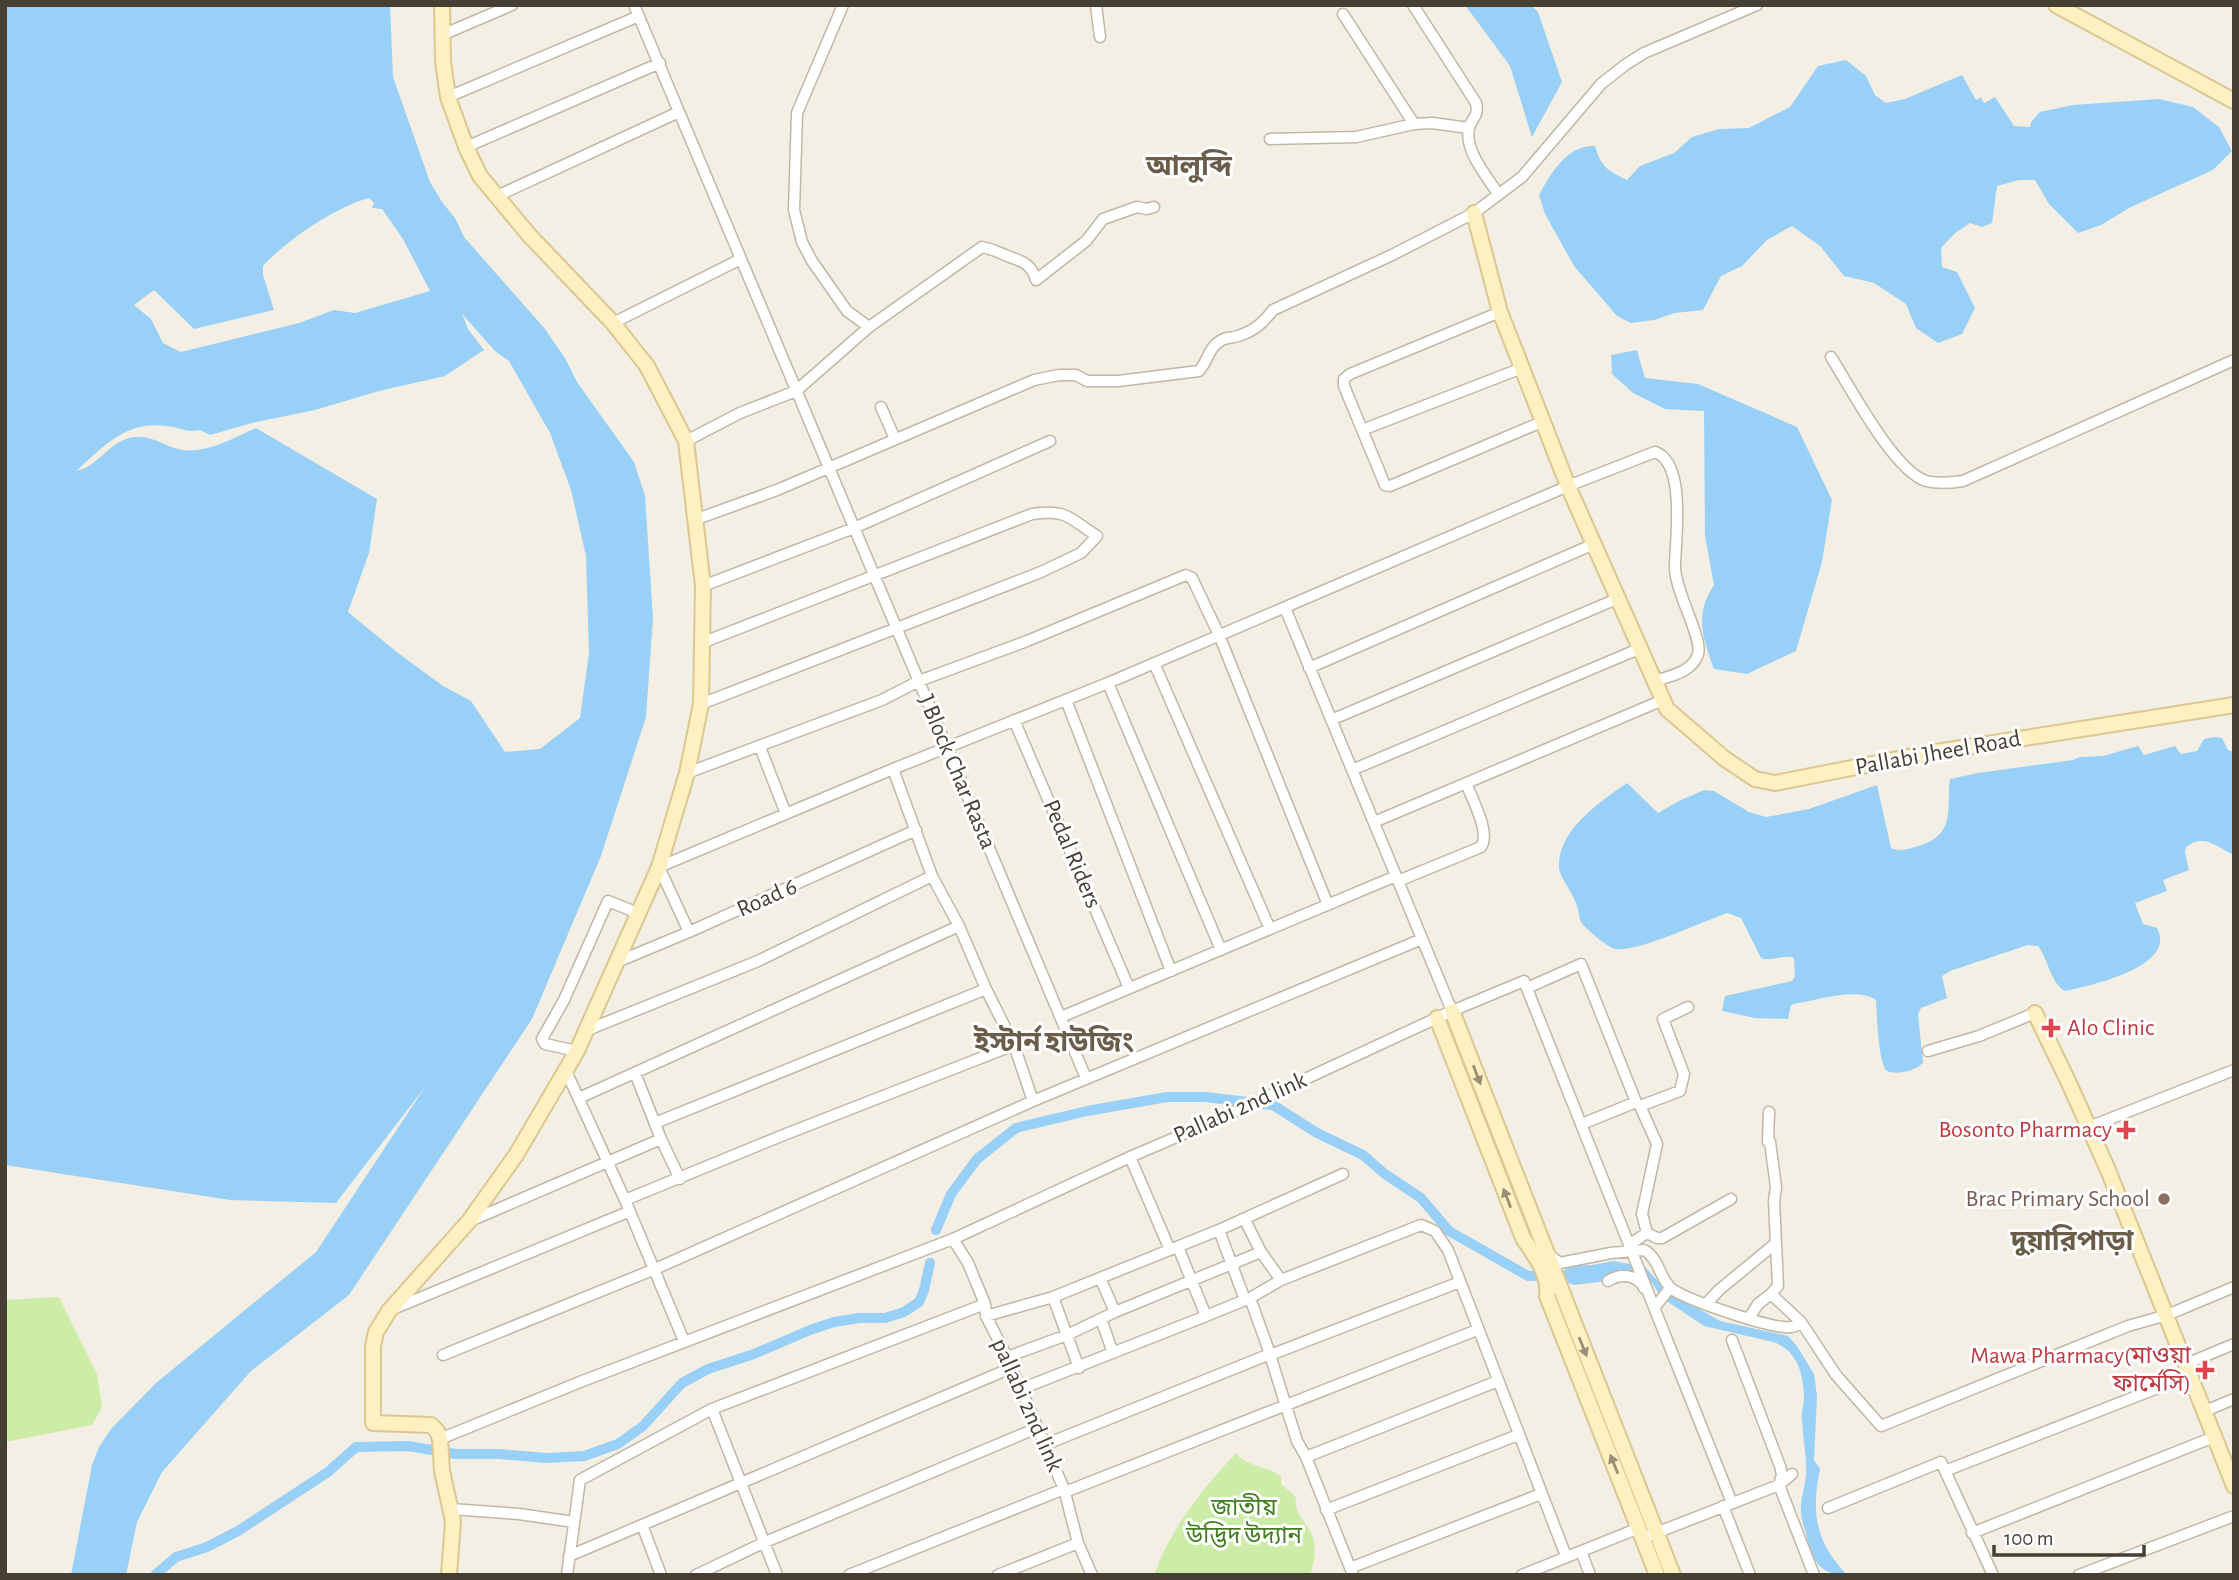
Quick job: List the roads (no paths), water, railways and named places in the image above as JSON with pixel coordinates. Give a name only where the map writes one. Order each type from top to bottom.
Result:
[{"type":"street","points":[[442,5],[443,62],[448,97],[480,176],[529,235],[612,323],[647,366],[686,441],[697,519],[703,586],[704,642],[701,704],[687,773],[659,867],[576,1052],[516,1155],[469,1221],[389,1311],[376,1332],[373,1346],[373,1423],[431,1426],[438,1431],[442,1471],[453,1521],[449,1575]]},
{"type":"street","points":[[442,35],[512,5]]},
{"type":"street","name":"J Block Char Rasta","points":[[634,5],[1086,1078]]},
{"type":"street","points":[[843,5],[797,113],[794,210],[802,242],[812,261],[847,311],[869,327]]},
{"type":"street","points":[[1096,5],[1100,37]]},
{"type":"street","points":[[1413,5],[1476,103],[1478,112],[1469,128],[1470,144],[1475,158],[1497,194]]},
{"type":"street","points":[[697,519],[777,490],[1034,380],[1076,375],[1087,381],[1118,382],[1199,371],[1206,363],[1213,346],[1223,339],[1261,326],[1273,310],[1392,255],[1474,213],[1522,177],[1601,83],[1625,65],[1644,53],[1757,5]]},
{"type":"street","points":[[2056,5],[2234,102]]},
{"type":"street","points":[[1343,14],[1414,124]]},
{"type":"street","points":[[448,97],[639,16]]},
{"type":"street","points":[[466,147],[660,63]]},
{"type":"street","points":[[497,196],[679,112]]},
{"type":"street","points":[[1270,139],[1356,137],[1414,124],[1432,123],[1469,128]]},
{"type":"street","points":[[686,441],[740,413],[796,391],[869,327],[982,247],[996,249],[1004,255],[1019,259],[1033,269],[1036,280],[1086,241],[1103,219],[1137,206],[1147,209],[1154,207]]},
{"type":"street","points":[[1374,822],[1665,705],[1568,486],[1500,312],[1474,213]]},
{"type":"street","points":[[612,323],[741,259]]},
{"type":"street","points":[[1500,312],[1350,374],[1344,379],[1344,386],[1385,485],[1391,486],[1544,421]]},
{"type":"street","points":[[1831,358],[1894,456],[1923,480],[1943,484],[1963,481],[2234,360]]},
{"type":"street","points":[[1362,430],[1522,368]]},
{"type":"street","points":[[880,407],[895,439]]},
{"type":"street","points":[[703,586],[854,528],[1050,441]]},
{"type":"street","points":[[659,867],[892,769],[1108,683],[1568,486],[1655,452],[1662,455],[1668,464],[1678,498],[1675,575],[1687,616],[1699,642],[1699,650],[1696,661],[1689,668],[1655,681]]},
{"type":"street","points":[[701,704],[1052,567],[1081,553],[1097,536],[1066,514],[1032,513],[704,642]]},
{"type":"street","points":[[1310,668],[1594,544]]},
{"type":"street","points":[[687,773],[882,700],[919,681],[1027,641],[1186,575],[1192,578],[1219,635],[1328,905]]},
{"type":"street","points":[[1331,720],[1619,598]]},
{"type":"street","points":[[1285,608],[1452,1011],[1544,1257],[1553,1289],[1646,1532],[1657,1575]]},
{"type":"street","points":[[1352,770],[1641,648]]},
{"type":"street","points":[[1154,663],[1270,929]]},
{"type":"street","points":[[1108,683],[1221,950]]},
{"type":"street","points":[[1066,700],[1171,971]]},
{"type":"street","name":"Pallabi Jheel Road","points":[[1665,705],[1725,759],[1755,779],[1766,783],[1923,754],[2234,705]]},
{"type":"street","name":"Pedal Riders","points":[[1014,720],[1129,988]]},
{"type":"street","points":[[760,747],[786,814]]},
{"type":"street","points":[[892,769],[932,876],[959,926],[1014,1045],[1033,1101]]},
{"type":"street","points":[[1061,1017],[1328,905],[1481,847],[1485,841],[1485,832],[1466,783]]},
{"type":"street","name":"Road 6","points":[[617,962],[916,831]]},
{"type":"street","points":[[659,867],[690,932]]},
{"type":"street","points":[[585,1031],[758,961],[932,876]]},
{"type":"street","points":[[576,1052],[545,1044],[542,1038],[564,1000],[608,901],[638,914]]},
{"type":"street","points":[[579,1098],[959,926]]},
{"type":"street","points":[[443,1355],[655,1269],[1086,1078],[1422,939]]},
{"type":"street","points":[[1731,1199],[1678,1231],[1661,1238],[1647,1233],[1642,1214],[1657,1144],[1581,964],[1527,988],[1654,1301],[1728,1504],[1750,1575]]},
{"type":"street","name":"Pallabi 2nd link","points":[[440,1439],[684,1341],[953,1239],[1130,1157],[1223,1118],[1452,1011],[1524,981],[1527,988]]},
{"type":"street","points":[[655,1123],[986,989]]},
{"type":"street","points":[[1582,1124],[1680,1091],[1684,1074],[1663,1019],[1688,1007]]},
{"type":"street","points":[[1928,1051],[2035,1013],[2089,1127],[2214,1437],[2228,1457],[2234,1486]]},
{"type":"street","points":[[1437,1018],[1523,1238],[1544,1257],[1560,1264],[1632,1249],[1644,1250],[1653,1257],[1670,1288],[1721,1312],[1788,1328],[1801,1322]]},
{"type":"street","points":[[625,1200],[1014,1045]]},
{"type":"street","points":[[2089,1127],[2234,1070]]},
{"type":"street","points":[[566,1071],[625,1200],[684,1341]]},
{"type":"street","points":[[635,1073],[660,1139],[680,1178]]},
{"type":"street","points":[[1749,1318],[1758,1304],[1778,1286],[1776,1187],[1768,1142],[1769,1112]]},
{"type":"street","points":[[469,1221],[660,1139]]},
{"type":"street","points":[[1130,1157],[1192,1281],[1206,1316]]},
{"type":"street","points":[[986,1317],[1053,1297],[1245,1220],[1343,1174]]},
{"type":"street","points":[[389,1311],[628,1212]]},
{"type":"street","points":[[1245,1220],[1261,1252],[1281,1280]]},
{"type":"street","points":[[1021,1389],[1248,1299],[1281,1280],[1421,1225],[1435,1231],[1448,1250],[1566,1556]]},
{"type":"street","points":[[1219,1230],[1231,1265],[1270,1354],[1297,1441],[1352,1571],[1542,1494]]},
{"type":"street","points":[[1632,1249],[1647,1233]]},
{"type":"street","name":"pallabi 2nd link","points":[[953,1239],[968,1263],[985,1304],[986,1317],[1007,1357],[1065,1491],[1078,1543],[1092,1575]]},
{"type":"street","points":[[1706,1304],[1718,1290],[1776,1243]]},
{"type":"street","points":[[1007,1357],[1067,1335],[1115,1312],[1261,1252]]},
{"type":"street","points":[[1608,1281],[1617,1276],[1631,1277],[1640,1281],[1654,1301]]},
{"type":"street","points":[[1100,1278],[1115,1312]]},
{"type":"street","points":[[1044,1445],[1270,1354],[1460,1282]]},
{"type":"street","points":[[1771,1294],[1801,1322],[1836,1375],[1881,1426],[2128,1326],[2167,1315],[2234,1287]]},
{"type":"street","points":[[1654,1301],[1670,1288]]},
{"type":"street","points":[[1053,1297],[1079,1368]]},
{"type":"street","points":[[567,1575],[580,1480],[712,1409],[985,1304]]},
{"type":"street","points":[[1101,1319],[1113,1353]]},
{"type":"street","points":[[849,1575],[1477,1330]]},
{"type":"street","points":[[1732,1340],[1780,1466],[1782,1475],[1779,1485],[1814,1575]]},
{"type":"street","points":[[1945,1471],[2188,1369],[2234,1344]]},
{"type":"street","points":[[569,1556],[1011,1368]]},
{"type":"street","points":[[1306,1457],[1498,1381]]},
{"type":"street","points":[[2204,1411],[2234,1399]]},
{"type":"street","points":[[712,1409],[777,1575]]},
{"type":"street","points":[[696,1575],[763,1543],[1037,1428]]},
{"type":"street","points":[[1326,1510],[1518,1435]]},
{"type":"street","points":[[1972,1533],[2214,1437]]},
{"type":"street","points":[[1828,1508],[1941,1462],[1993,1575]]},
{"type":"street","points":[[1527,1574],[1566,1556],[1646,1532],[1779,1485],[1792,1474]]},
{"type":"street","points":[[451,1509],[519,1514],[574,1522]]},
{"type":"street","points":[[2079,1575],[2234,1516]]},
{"type":"street","points":[[642,1525],[661,1575]]},
{"type":"street","points":[[1646,1532],[1673,1575]]},
{"type":"street","points":[[998,1575],[1078,1543]]},
{"type":"street","points":[[1581,1551],[1590,1575]]},
{"type":"water","points":[[5,5],[390,5],[393,77],[430,182],[455,218],[464,237],[545,329],[565,358],[577,382],[634,462],[645,496],[653,618],[646,717],[601,856],[532,1019],[349,1295],[251,1371],[162,1472],[137,1522],[126,1575],[71,1575],[92,1465],[99,1447],[111,1429],[156,1383],[316,1252],[425,1087],[336,1203],[230,1200],[5,1165]],"holes":[[[369,198],[374,203],[372,208],[382,209],[403,239],[430,291],[355,313],[334,310],[299,323],[181,352],[163,343],[151,319],[134,305],[154,290],[194,329],[274,310],[263,275],[263,266],[312,226],[341,209]],[[462,314],[495,351],[509,361],[550,433],[571,490],[586,556],[589,653],[580,718],[540,749],[505,752],[471,701],[443,686],[348,612],[369,553],[377,499],[256,428],[221,444],[193,450],[183,450],[156,440],[134,437],[119,442],[90,465],[76,471],[117,437],[139,427],[167,426],[200,430],[210,435],[445,376],[484,350],[468,329]]]},
{"type":"water","points":[[1465,5],[1531,5],[1538,12],[1562,82],[1532,137],[1510,66]]},
{"type":"water","points":[[1846,60],[1866,76],[1875,95],[1886,103],[1905,99],[1962,75],[1976,100],[1981,97],[1984,103],[1995,97],[2014,126],[2030,127],[2040,112],[2073,105],[2159,99],[2193,107],[2219,127],[2232,151],[2213,170],[2131,207],[2101,225],[2078,233],[2049,204],[2035,180],[2019,180],[1997,186],[1992,223],[1982,227],[1970,223],[1954,234],[1941,248],[1942,267],[1957,272],[1975,308],[1962,334],[1938,343],[1916,328],[1906,304],[1874,283],[1844,276],[1820,246],[1792,226],[1767,240],[1742,266],[1721,276],[1703,310],[1631,323],[1617,316],[1574,266],[1545,214],[1539,195],[1561,162],[1576,150],[1595,146],[1606,168],[1627,180],[1640,166],[1674,153],[1692,137],[1719,129],[1749,128],[1790,107],[1818,66]]},
{"type":"water","points":[[1637,350],[1645,378],[1698,384],[1797,427],[1832,500],[1822,562],[1796,651],[1747,674],[1714,669],[1702,627],[1704,606],[1714,585],[1705,536],[1704,411],[1665,409],[1633,393],[1612,374],[1611,355]]},
{"type":"water","points":[[2222,738],[2228,750],[2234,752],[2234,855],[2205,841],[2193,843],[2186,847],[2185,852],[2189,870],[2163,880],[2167,891],[2135,903],[2143,924],[2157,928],[2160,942],[2155,954],[2128,972],[2065,991],[2056,983],[2038,946],[2028,945],[1950,971],[1942,976],[1947,998],[1921,1008],[1918,1014],[1923,1063],[1906,1072],[1887,1071],[1884,1066],[1876,1000],[1868,996],[1848,994],[1791,1005],[1788,1019],[1755,1018],[1722,1011],[1725,996],[1792,981],[1795,977],[1794,958],[1761,958],[1741,918],[1727,913],[1654,941],[1615,949],[1581,922],[1575,901],[1559,868],[1560,854],[1573,829],[1593,808],[1627,783],[1658,813],[1704,790],[1714,791],[1749,812],[1766,817],[1809,809],[1877,785],[1891,848],[1901,850],[1930,841],[1944,828],[1950,779],[2080,757],[2103,756],[2138,746],[2144,755],[2175,746],[2181,754],[2197,751],[2204,739]]},
{"type":"water","points":[[1614,1261],[1645,1267],[1666,1290],[1720,1321],[1788,1336],[1797,1346],[1814,1374],[1817,1396],[1814,1460],[1820,1469],[1816,1499],[1818,1526],[1828,1550],[1847,1575],[1829,1572],[1818,1564],[1802,1521],[1801,1504],[1806,1468],[1802,1418],[1804,1391],[1801,1373],[1794,1358],[1782,1346],[1773,1342],[1704,1326],[1662,1298],[1647,1276],[1574,1285],[1568,1283],[1565,1266]]},
{"type":"waterway","points":[[936,1230],[951,1194],[977,1159],[1016,1128],[1087,1111],[1167,1097],[1205,1097],[1273,1105],[1317,1133],[1363,1155],[1385,1174],[1421,1198],[1449,1231],[1528,1276],[1581,1275]]},
{"type":"waterway","points":[[155,1575],[176,1557],[207,1547],[238,1531],[328,1472],[356,1447],[408,1446],[456,1454],[547,1458],[584,1456],[618,1444],[643,1426],[682,1383],[708,1369],[834,1322],[885,1318],[904,1312],[919,1302],[930,1263]]},
{"type":"place","name":"Alo Clinic","points":[[2051,1028]]},
{"type":"place","name":"Bosonto Pharmacy","points":[[2126,1130]]},
{"type":"place","name":"Brac Primary School","points":[[2164,1199]]},
{"type":"place","name":"Mawa Pharmacy(মাওয়া ফার্মেসি)","points":[[2205,1370]]},
{"type":"district","name":"আলুব্দি","points":[[1189,167]]},
{"type":"district","name":"ইস্টার্ন হাউজিং","points":[[1054,1043]]},
{"type":"district","name":"দুয়ারিপাড়া","points":[[2072,1242]]},
{"type":"park label","name":"জাতীয় উদ্ভিদ উদ্যান","points":[[1244,1522]]}]
